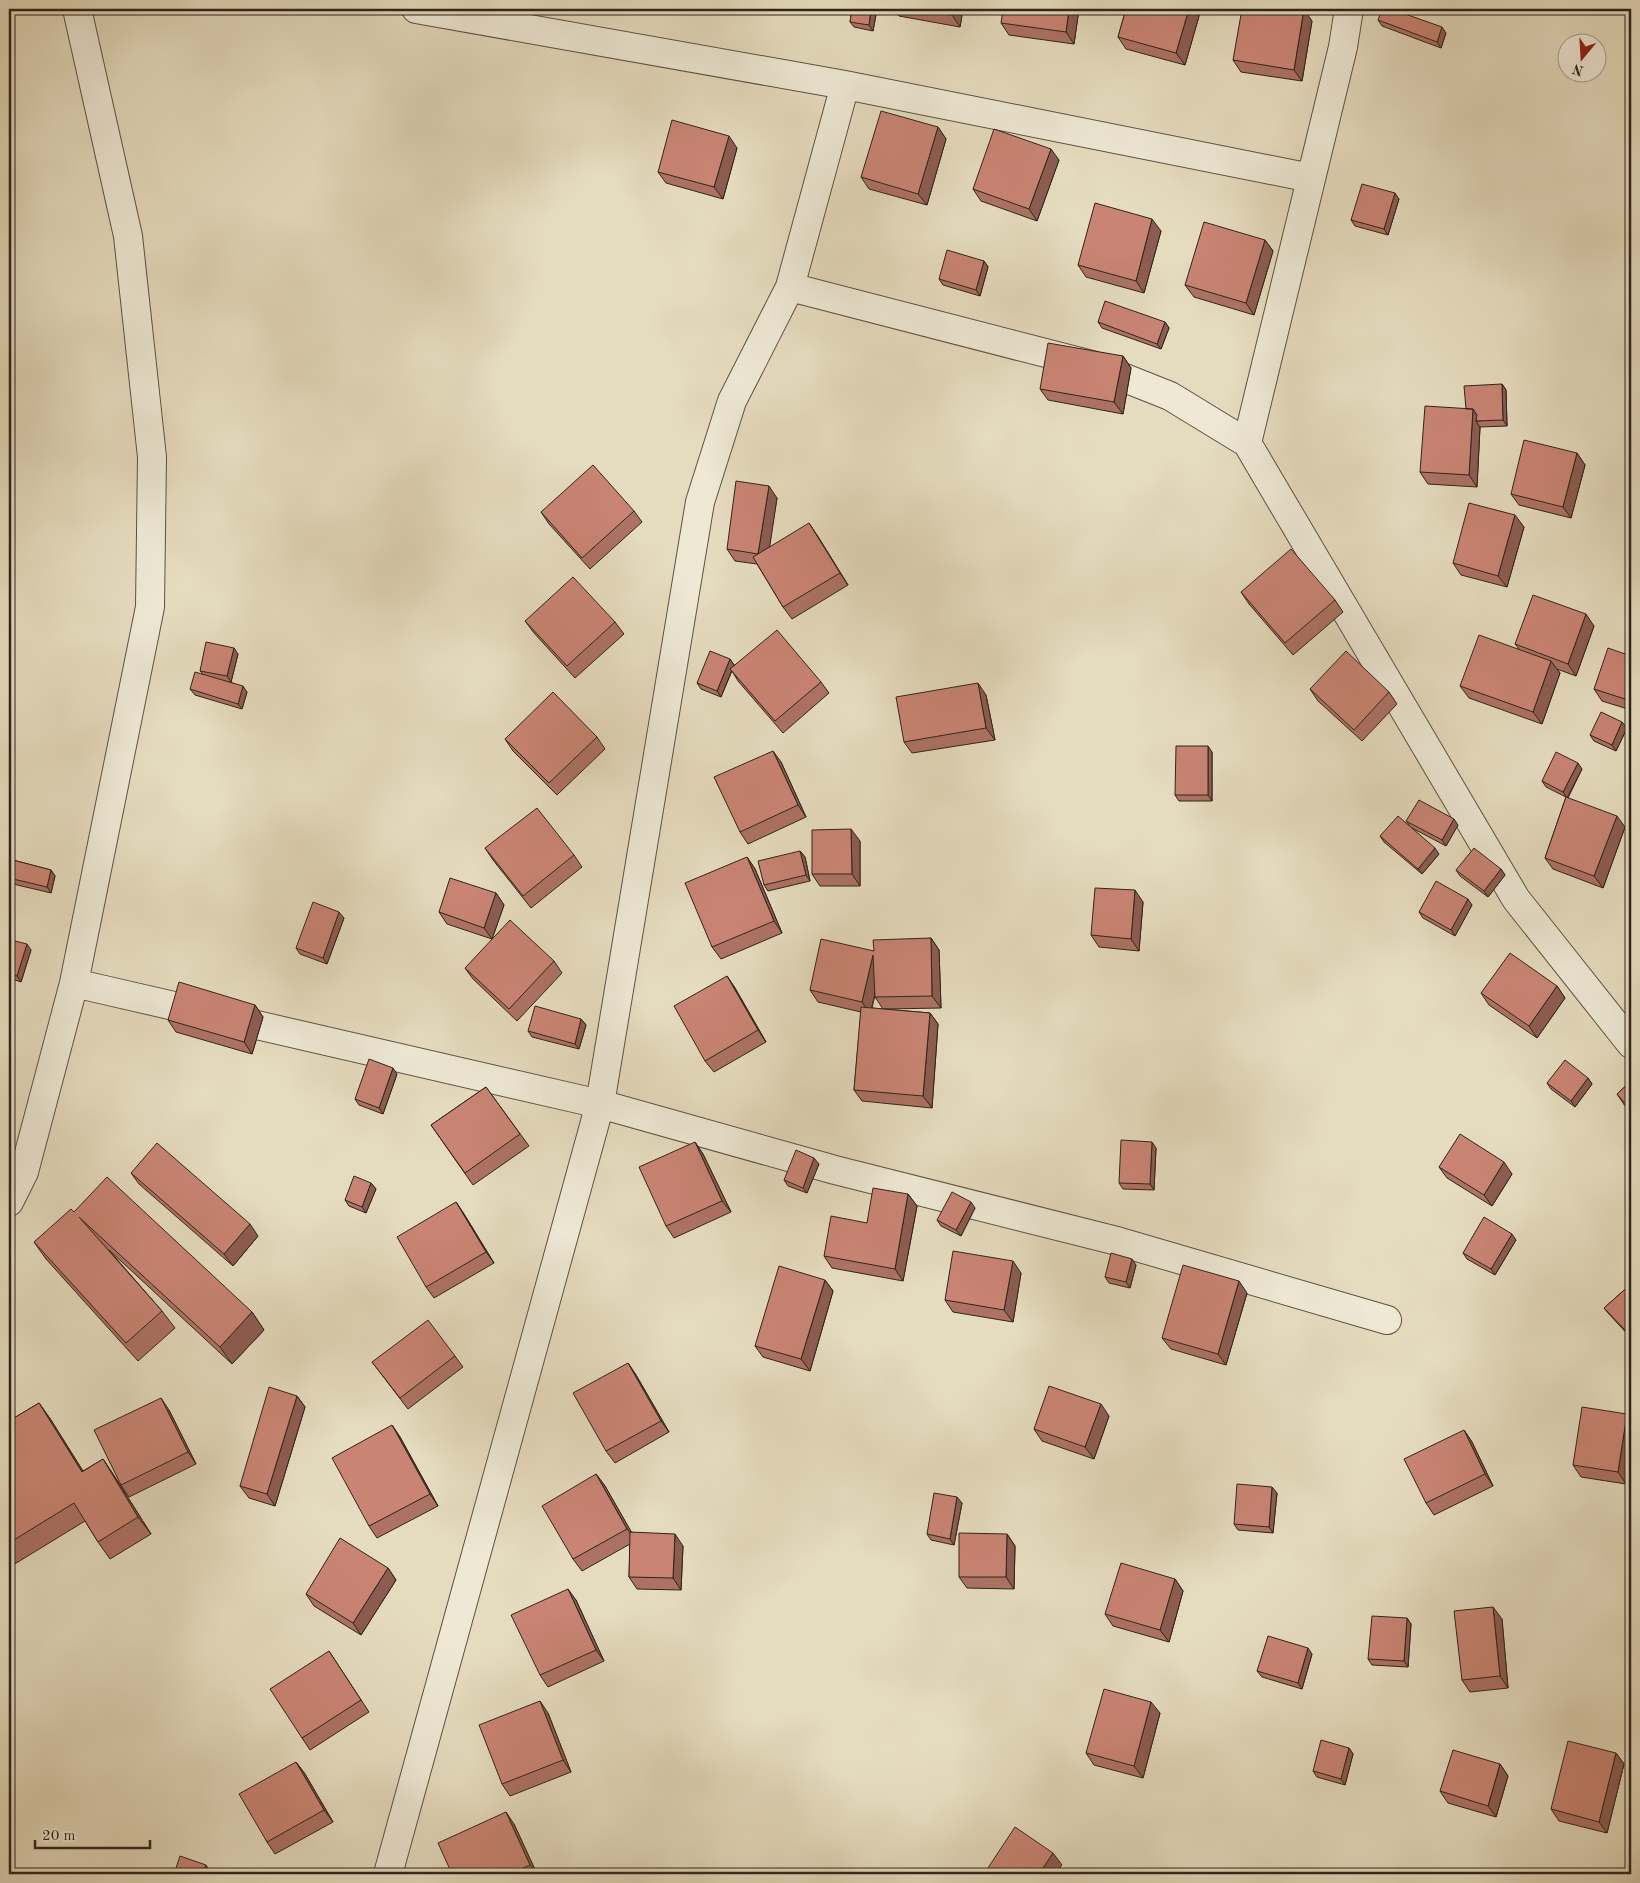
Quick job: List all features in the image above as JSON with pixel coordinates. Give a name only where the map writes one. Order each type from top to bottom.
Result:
[{"type":"street","points":[[9,1202],[24,1172],[74,983],[150,606],[152,457],[128,236],[78,9]]},
{"type":"street","points":[[416,9],[846,85],[1311,178]]},
{"type":"street","points":[[1247,443],[1343,47],[1349,9]]},
{"type":"street","points":[[388,1874],[600,1104],[700,502],[732,401],[790,287],[846,85]]},
{"type":"street","points":[[790,287],[1092,365],[1170,396],[1247,443],[1516,899],[1631,1044]]},
{"type":"street","points":[[74,983],[600,1104],[835,1170],[1113,1240],[1387,1320]]},
{"type":"building","points":[[852,9],[871,9],[869,25],[850,22]]},
{"type":"building","points":[[917,9],[953,9],[952,15]]},
{"type":"building","points":[[1003,9],[1069,9],[1066,32],[1001,23]]},
{"type":"building","points":[[1126,9],[1189,9],[1176,53],[1118,37]]},
{"type":"building","points":[[1242,9],[1304,9],[1294,70],[1233,60]]},
{"type":"building","points":[[1382,9],[1391,9],[1442,27],[1437,42],[1378,20]]},
{"type":"building","points":[[881,111],[938,127],[918,194],[861,177]]},
{"type":"building","points":[[672,120],[729,136],[714,187],[658,172]]},
{"type":"building","points":[[994,129],[1051,149],[1029,209],[973,189]]},
{"type":"building","points":[[1362,184],[1395,193],[1384,229],[1351,220]]},
{"type":"building","points":[[1095,203],[1152,219],[1136,281],[1078,265]]},
{"type":"building","points":[[1204,222],[1265,240],[1246,303],[1185,285]]},
{"type":"building","points":[[947,250],[984,261],[976,290],[939,279]]},
{"type":"building","points":[[1105,301],[1165,322],[1157,344],[1098,322]]},
{"type":"building","points":[[1048,343],[1123,356],[1114,402],[1040,389]]},
{"type":"building","points":[[1502,384],[1503,420],[1476,421],[1477,415],[1473,409],[1466,409],[1464,386]]},
{"type":"building","points":[[1425,406],[1473,409],[1469,475],[1420,472]]},
{"type":"building","points":[[1524,440],[1577,453],[1563,507],[1511,494]]},
{"type":"building","points":[[593,465],[634,511],[582,558],[541,512]]},
{"type":"building","points":[[736,481],[769,486],[758,554],[727,549]]},
{"type":"building","points":[[1469,503],[1515,515],[1498,576],[1453,563]]},
{"type":"building","points":[[809,523],[840,573],[783,607],[753,557]]},
{"type":"building","points":[[1291,549],[1335,600],[1285,643],[1241,592]]},
{"type":"building","points":[[573,577],[615,622],[567,666],[525,621]]},
{"type":"building","points":[[1533,595],[1586,614],[1568,664],[1515,644]]},
{"type":"building","points":[[777,630],[821,682],[775,721],[730,669]]},
{"type":"building","points":[[1479,635],[1551,661],[1533,712],[1460,686]]},
{"type":"building","points":[[206,642],[234,648],[227,676],[200,671]]},
{"type":"building","points":[[1608,648],[1631,656],[1631,701],[1594,689]]},
{"type":"building","points":[[710,651],[730,659],[717,691],[697,683]]},
{"type":"building","points":[[1346,651],[1389,692],[1354,730],[1310,689]]},
{"type":"building","points":[[195,672],[243,686],[238,704],[190,689]]},
{"type":"building","points":[[978,683],[986,728],[904,742],[896,697]]},
{"type":"building","points":[[553,692],[597,737],[549,783],[505,739]]},
{"type":"building","points":[[1601,712],[1622,722],[1612,745],[1590,735]]},
{"type":"building","points":[[1176,746],[1208,746],[1208,795],[1175,795]]},
{"type":"building","points":[[773,751],[798,805],[740,832],[714,777]]},
{"type":"building","points":[[1556,752],[1578,763],[1563,792],[1542,781]]},
{"type":"building","points":[[1566,797],[1617,816],[1594,876],[1545,858]]},
{"type":"building","points":[[1419,800],[1454,819],[1442,840],[1406,821]]},
{"type":"building","points":[[537,808],[574,855],[523,896],[485,848]]},
{"type":"building","points":[[1398,816],[1435,848],[1418,869],[1380,836]]},
{"type":"building","points":[[851,829],[852,874],[812,874],[812,830]]},
{"type":"building","points":[[1474,848],[1501,869],[1484,891],[1456,870]]},
{"type":"building","points":[[800,851],[806,875],[764,885],[758,861]]},
{"type":"building","points":[[747,857],[774,921],[712,947],[685,883]]},
{"type":"building","points":[[9,859],[51,870],[47,887],[9,878]]},
{"type":"building","points":[[450,878],[496,893],[484,928],[439,912]]},
{"type":"building","points":[[1436,881],[1468,899],[1451,930],[1419,912]]},
{"type":"building","points":[[1095,888],[1135,890],[1131,939],[1091,935]]},
{"type":"building","points":[[313,902],[339,912],[323,958],[296,948]]},
{"type":"building","points":[[510,920],[554,961],[509,1009],[465,968]]},
{"type":"building","points":[[931,938],[932,996],[875,997],[873,955],[862,1002],[810,990],[821,939],[874,951],[873,940]]},
{"type":"building","points":[[11,940],[27,944],[17,976],[9,973],[9,946]]},
{"type":"building","points":[[1510,953],[1557,986],[1529,1026],[1481,993]]},
{"type":"building","points":[[727,976],[758,1030],[705,1061],[674,1006]]},
{"type":"building","points":[[179,982],[255,1005],[244,1042],[168,1020]]},
{"type":"building","points":[[535,1006],[581,1019],[575,1044],[528,1031]]},
{"type":"building","points":[[861,1007],[930,1013],[923,1096],[854,1090]]},
{"type":"building","points":[[369,1059],[393,1068],[379,1108],[355,1099]]},
{"type":"building","points":[[1565,1060],[1588,1078],[1571,1101],[1547,1083]]},
{"type":"building","points":[[1631,1081],[1631,1110],[1617,1094]]},
{"type":"building","points":[[486,1087],[520,1134],[465,1173],[431,1125]]},
{"type":"building","points":[[1460,1134],[1504,1162],[1484,1195],[1439,1167]]},
{"type":"building","points":[[1121,1140],[1152,1142],[1150,1184],[1119,1183]]},
{"type":"building","points":[[695,1142],[722,1201],[666,1226],[639,1167]]},
{"type":"building","points":[[157,1143],[250,1224],[224,1254],[131,1173]]},
{"type":"building","points":[[796,1150],[814,1158],[803,1188],[784,1180]]},
{"type":"building","points":[[354,1176],[371,1183],[362,1207],[345,1200]]},
{"type":"building","points":[[107,1177],[252,1312],[220,1347],[79,1217],[162,1311],[126,1343],[34,1242],[71,1209],[74,1212]]},
{"type":"building","points":[[873,1188],[908,1194],[895,1269],[824,1256],[831,1216],[867,1223]]},
{"type":"building","points":[[952,1192],[971,1202],[956,1230],[937,1220]]},
{"type":"building","points":[[456,1202],[486,1252],[426,1287],[397,1237]]},
{"type":"building","points":[[1484,1217],[1512,1234],[1491,1269],[1463,1253]]},
{"type":"building","points":[[953,1251],[1013,1261],[1004,1310],[945,1300]]},
{"type":"building","points":[[1111,1253],[1132,1259],[1126,1282],[1105,1277]]},
{"type":"building","points":[[1183,1265],[1239,1281],[1218,1354],[1162,1338]]},
{"type":"building","points":[[779,1266],[825,1280],[801,1359],[755,1346]]},
{"type":"building","points":[[1631,1284],[1631,1328],[1627,1332],[1604,1308]]},
{"type":"building","points":[[428,1320],[455,1356],[400,1398],[372,1362]]},
{"type":"building","points":[[628,1363],[661,1421],[606,1451],[573,1393]]},
{"type":"building","points":[[1049,1386],[1101,1404],[1085,1447],[1034,1429]]},
{"type":"building","points":[[269,1387],[297,1396],[267,1494],[240,1486]]},
{"type":"building","points":[[161,1398],[188,1452],[121,1485],[94,1430]]},
{"type":"building","points":[[39,1403],[82,1472],[103,1459],[138,1517],[98,1542],[74,1503],[9,1543],[9,1421]]},
{"type":"building","points":[[1582,1407],[1627,1414],[1618,1472],[1573,1465]]},
{"type":"building","points":[[392,1425],[430,1494],[369,1526],[332,1458]]},
{"type":"building","points":[[1464,1430],[1485,1474],[1426,1503],[1404,1459]]},
{"type":"building","points":[[596,1474],[627,1529],[573,1559],[542,1506]]},
{"type":"building","points":[[1237,1484],[1272,1487],[1269,1527],[1234,1524]]},
{"type":"building","points":[[934,1493],[957,1497],[950,1539],[927,1534]]},
{"type":"building","points":[[630,1532],[675,1534],[673,1578],[629,1577]]},
{"type":"building","points":[[959,1533],[1007,1534],[1006,1577],[959,1577]]},
{"type":"building","points":[[340,1538],[388,1568],[353,1623],[306,1594]]},
{"type":"building","points":[[1121,1563],[1175,1579],[1160,1630],[1105,1614]]},
{"type":"building","points":[[568,1589],[596,1650],[540,1675],[511,1615]]},
{"type":"building","points":[[1493,1607],[1500,1676],[1462,1680],[1454,1611]]},
{"type":"building","points":[[1372,1616],[1407,1618],[1404,1661],[1368,1659]]},
{"type":"building","points":[[1268,1636],[1308,1648],[1298,1683],[1257,1671]]},
{"type":"building","points":[[329,1651],[361,1700],[302,1738],[270,1689]]},
{"type":"building","points":[[1104,1689],[1151,1702],[1134,1766],[1086,1753]]},
{"type":"building","points":[[540,1701],[563,1760],[502,1784],[479,1725]]},
{"type":"building","points":[[1321,1740],[1349,1748],[1341,1779],[1313,1771]]},
{"type":"building","points":[[1568,1741],[1616,1753],[1599,1822],[1551,1809]]},
{"type":"building","points":[[1453,1750],[1500,1764],[1488,1806],[1440,1791]]},
{"type":"building","points":[[296,1762],[324,1810],[267,1842],[239,1794]]},
{"type":"building","points":[[506,1812],[530,1865],[509,1874],[452,1874],[438,1843]]},
{"type":"building","points":[[1015,1827],[1053,1853],[1039,1874],[984,1874]]},
{"type":"building","points":[[180,1856],[206,1865],[202,1874],[174,1874]]}]
